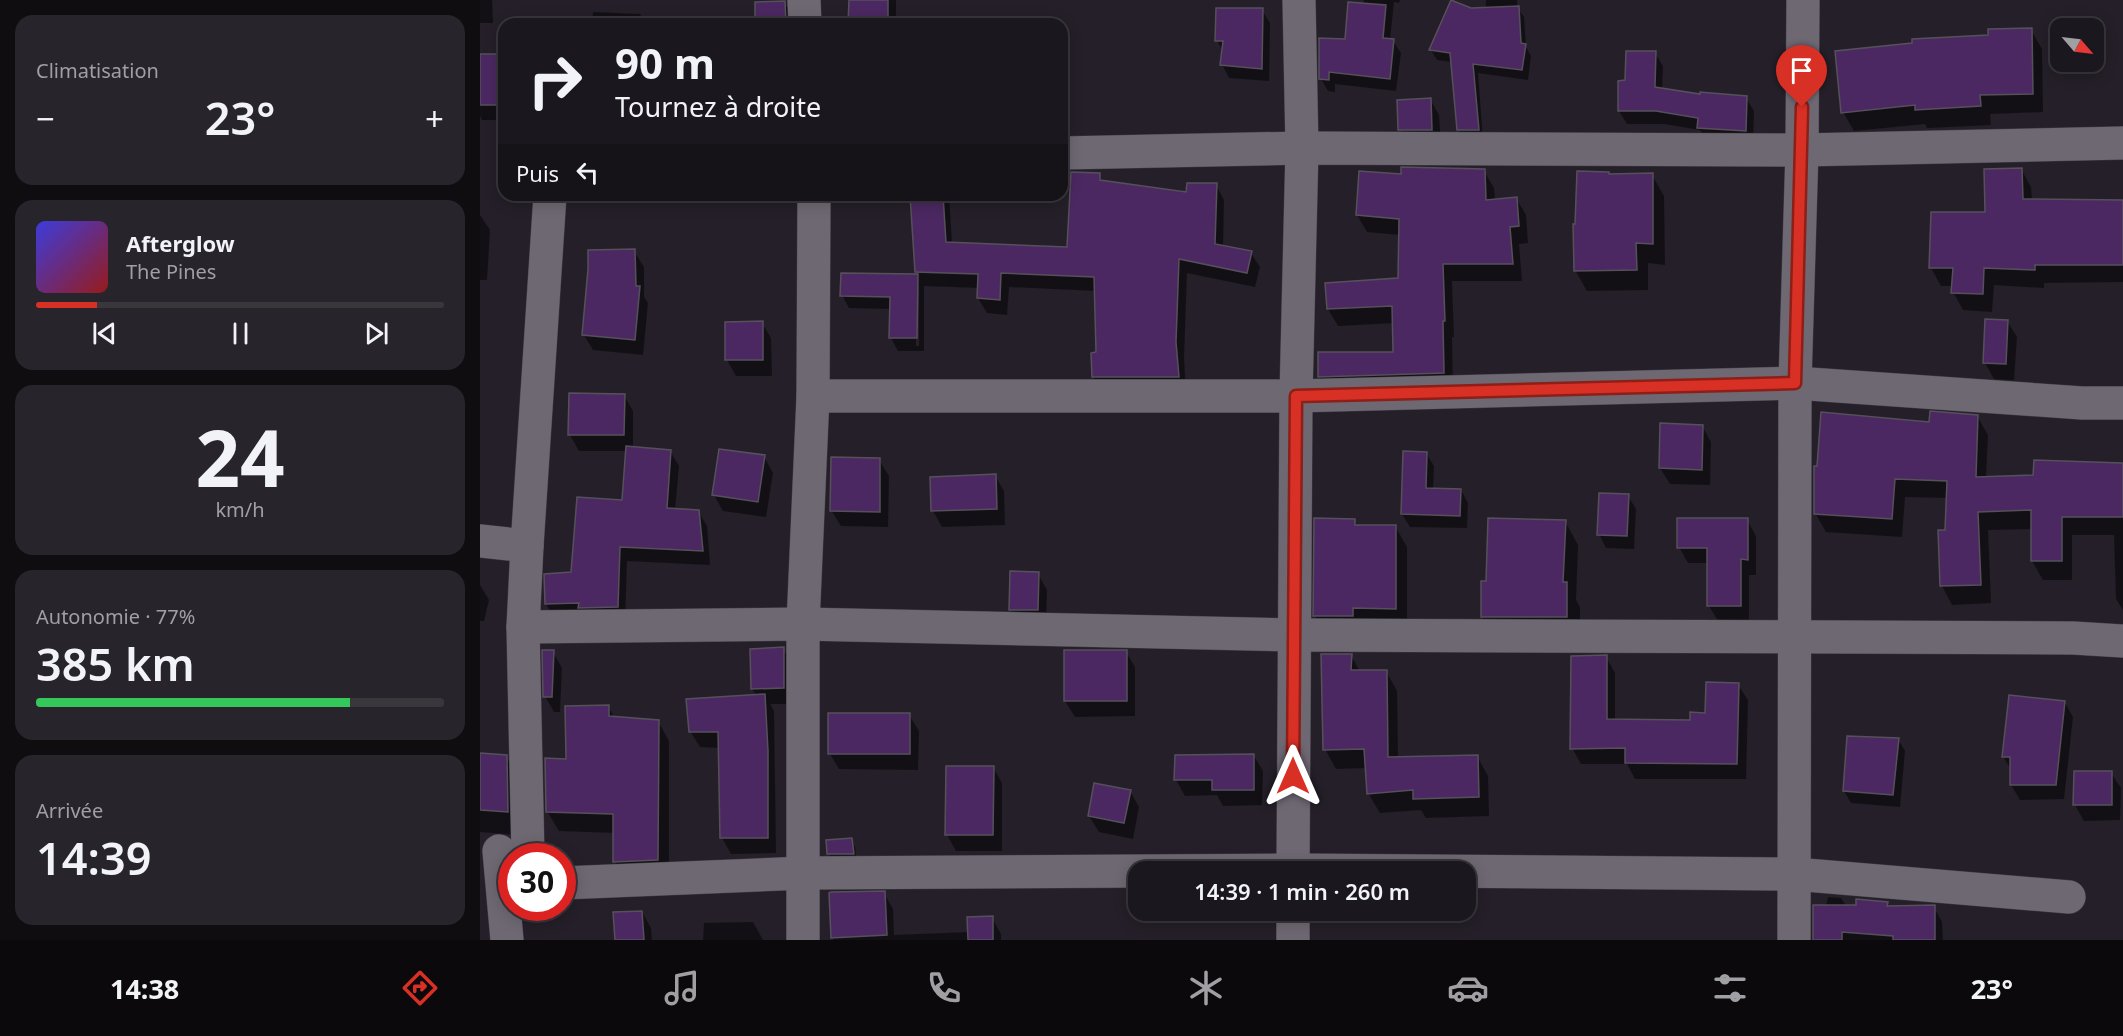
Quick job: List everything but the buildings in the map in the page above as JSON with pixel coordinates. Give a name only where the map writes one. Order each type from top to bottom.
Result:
[{"type":"street","points":[[804,0],[805,18]]},
{"type":"street","points":[[1293,861],[1296,396],[1302,148],[1299,0]]},
{"type":"street","points":[[1794,940],[1795,383],[1802,150],[1803,0]]},
{"type":"street","points":[[1068,153],[1302,148],[1802,150],[2123,143]]},
{"type":"street","points":[[505,843],[524,627],[527,546],[550,201]]},
{"type":"street","points":[[803,940],[803,624],[813,396],[814,201]]},
{"type":"street","points":[[813,396],[1296,396],[1795,383],[2082,403],[2123,403]]},
{"type":"street","points":[[480,541],[527,546]]},
{"type":"street","points":[[524,627],[803,624],[1294,635],[2123,640]]},
{"type":"street","points":[[576,882],[804,873],[1128,872]]},
{"type":"street","points":[[1476,872],[1794,874],[2069,897]]},
{"type":"street","points":[[506,921],[507,940]]},
{"type":"street","points":[[1293,921],[1293,940]]},
{"type":"route","points":[[1293,776],[1296,396],[1795,383],[1802,107]]}]
